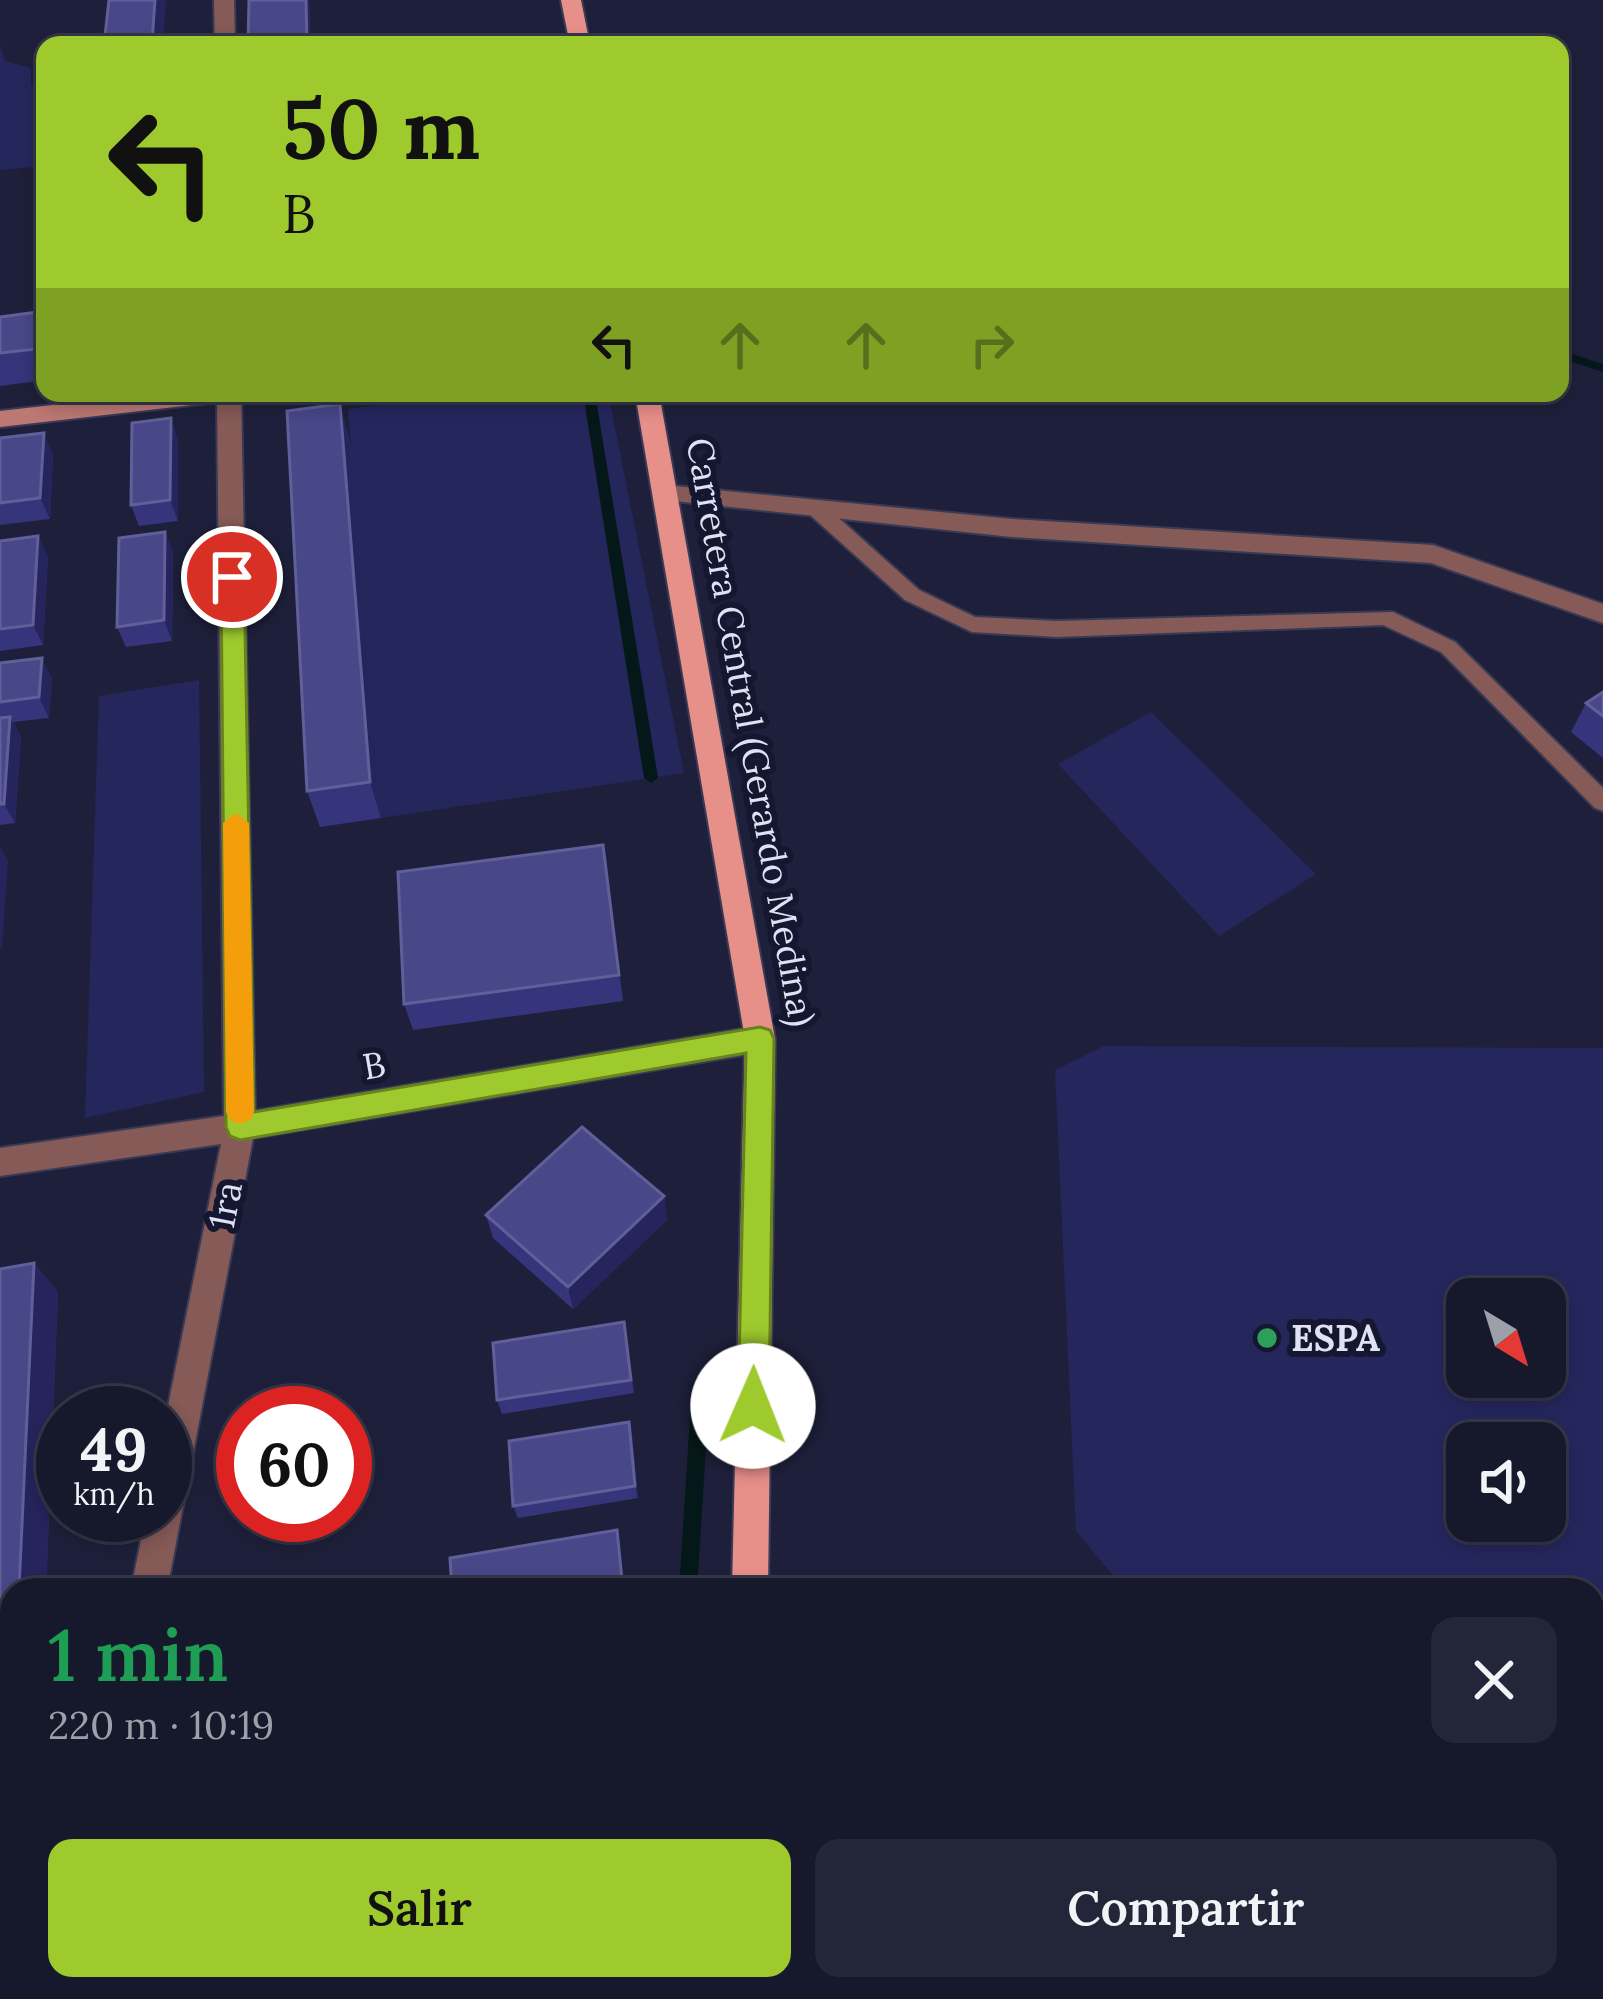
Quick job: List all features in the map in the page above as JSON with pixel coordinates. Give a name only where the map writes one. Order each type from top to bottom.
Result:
[{"type":"main road","points":[[571,0],[578,36]]},
{"type":"main road","name":"Carretera Central (Gerardo Medina)","points":[[649,402],[760,1039],[750,1578]]},
{"type":"street","points":[[224,0],[225,36]]},
{"type":"street","points":[[0,419],[149,402]]},
{"type":"street","name":"1ra","points":[[189,1386],[240,1127],[228,402]]},
{"type":"street","points":[[665,493],[1012,528],[1433,554],[1603,614]]},
{"type":"street","name":"B","points":[[0,1162],[240,1127],[760,1039]]},
{"type":"street","name":"1ra","points":[[151,1578],[158,1542]]},
{"type":"lane","points":[[815,508],[912,595],[972,623],[1057,628],[1386,617],[1448,647],[1603,802]]},
{"type":"shaded area","points":[[0,45],[5,61],[31,68],[31,85],[36,85],[36,167],[0,170]]},
{"type":"shaded area","points":[[404,402],[610,402],[684,773],[381,818],[348,409]]},
{"type":"shaded area","points":[[199,680],[204,1092],[85,1118],[99,696]]},
{"type":"shaded area","points":[[1151,712],[1316,874],[1219,936],[1058,764]]},
{"type":"shaded area","name":"ESPA","points":[[1104,1046],[1603,1048],[1603,1578],[1115,1578],[1076,1531],[1055,1070]]},
{"type":"building","points":[[109,0],[155,0],[152,36],[105,36]]},
{"type":"building","points":[[249,0],[306,0],[307,36],[248,36]]},
{"type":"building","points":[[36,312],[36,349],[0,353],[0,317]]},
{"type":"building","points":[[340,404],[370,782],[307,791],[287,411]]},
{"type":"building","points":[[171,418],[170,500],[131,505],[132,423]]},
{"type":"building","points":[[44,433],[40,498],[0,503],[0,438]]},
{"type":"building","points":[[165,532],[164,620],[117,627],[119,538]]},
{"type":"building","points":[[38,536],[33,625],[0,629],[0,541]]},
{"type":"building","points":[[42,658],[39,697],[0,702],[0,663]]},
{"type":"building","points":[[1603,692],[1603,716],[1586,703]]},
{"type":"building","points":[[10,717],[4,804],[0,804],[0,718]]},
{"type":"building","points":[[603,845],[619,975],[404,1004],[398,872]]},
{"type":"building","points":[[582,1127],[664,1196],[568,1287],[486,1215]]},
{"type":"building","points":[[34,1263],[20,1578],[0,1578],[0,1269]]},
{"type":"building","points":[[624,1322],[631,1380],[497,1400],[493,1343]]},
{"type":"building","points":[[629,1422],[635,1486],[513,1506],[509,1441]]},
{"type":"building","points":[[617,1530],[622,1578],[451,1578],[450,1558]]},
{"type":"waterway","points":[[1569,357],[1603,368]]},
{"type":"waterway","points":[[590,402],[651,778]]},
{"type":"waterway","points":[[689,1578],[701,1385]]},
{"type":"slow traffic","points":[[236,823],[240,1112]]},
{"type":"place","name":"ESPA","points":[[1267,1338]]},
{"type":"route","points":[[232,577],[240,1127],[760,1039],[753,1406]]}]
